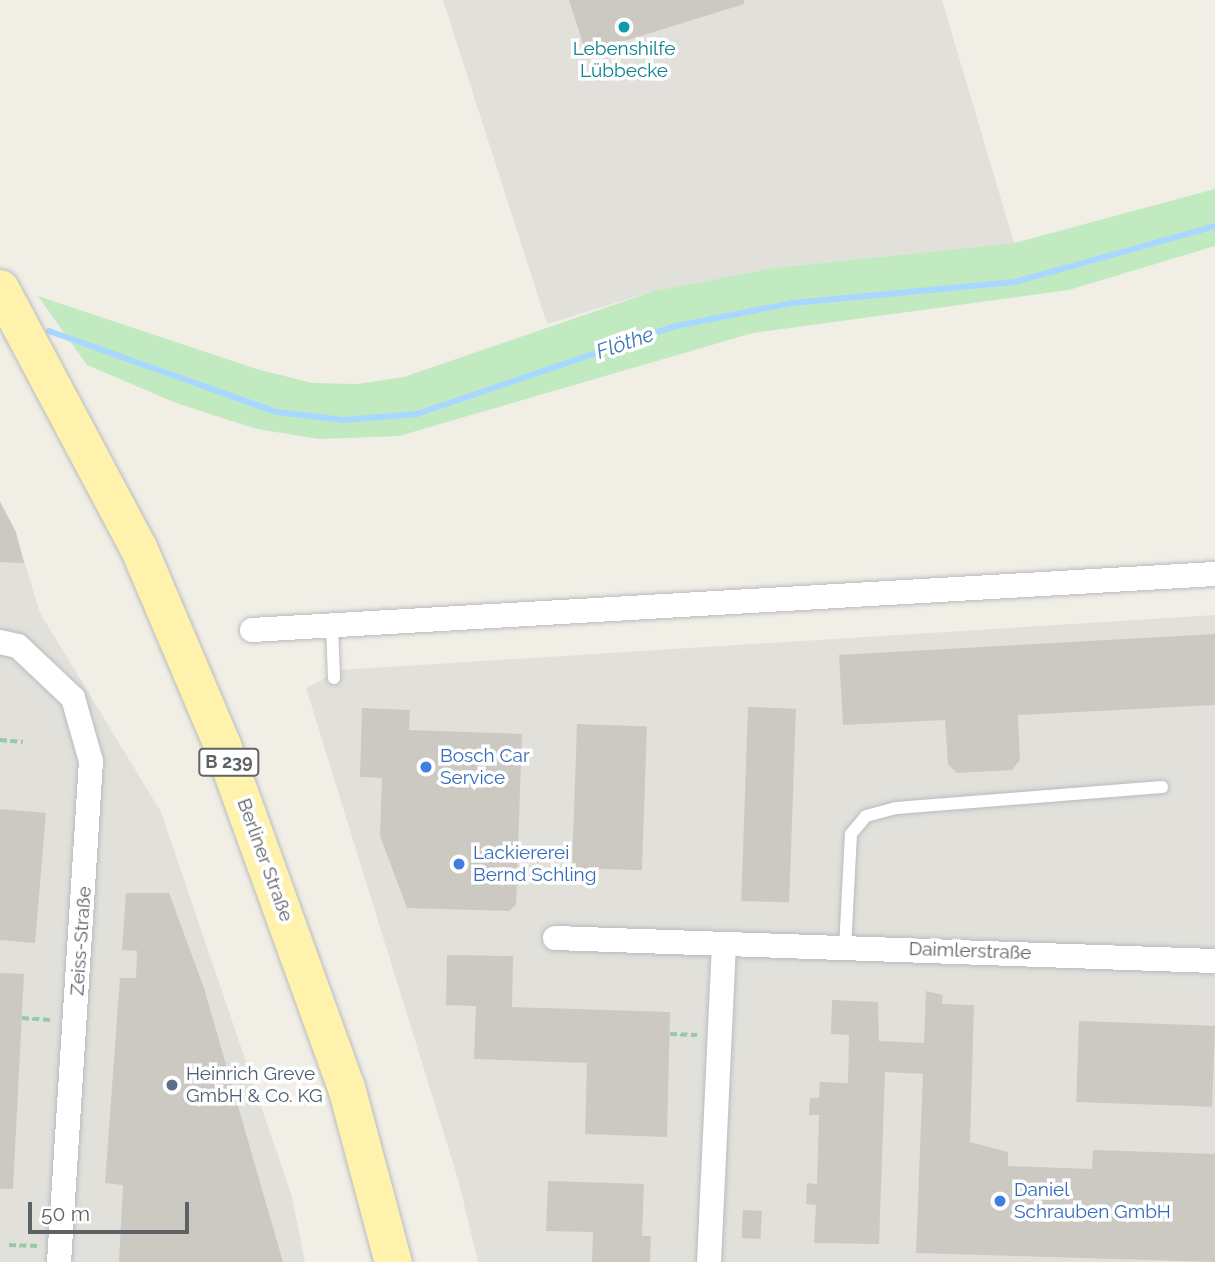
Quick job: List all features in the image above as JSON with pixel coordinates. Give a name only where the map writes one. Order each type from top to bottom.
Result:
[{"type":"main road","name":"Berliner Straße","points":[[0,288],[138,547],[222,745],[346,1087],[393,1262]]},
{"type":"street","points":[[252,630],[1215,574]]},
{"type":"street","name":"Zeiss-Straße","points":[[9,644],[73,698],[91,761],[60,1255]]},
{"type":"street","name":"Daimlerstraße","points":[[555,938],[724,946],[1215,961]]},
{"type":"street","points":[[709,1262],[724,946]]},
{"type":"lane","points":[[332,625],[334,678]]},
{"type":"lane","points":[[845,948],[851,834],[866,816],[896,808],[1162,787]]},
{"type":"path","points":[[0,740],[23,742]]},
{"type":"path","points":[[22,1018],[75,1022]]},
{"type":"path","points":[[9,1245],[60,1255]]},
{"type":"shaded area","points":[[443,0],[942,0],[1014,243],[773,268],[654,291],[547,324]]},
{"type":"shaded area","points":[[0,501],[15,531],[40,613],[161,812],[292,1197],[305,1262],[0,1262]]},
{"type":"shaded area","points":[[1215,615],[1215,1262],[478,1262],[458,1179],[306,688],[340,670]]},
{"type":"green space","points":[[1215,189],[1215,246],[1069,290],[753,333],[399,436],[319,439],[257,429],[176,403],[87,365],[38,296],[260,370],[313,383],[357,384],[404,377],[654,291],[773,268],[1014,243]]},
{"type":"building","name":"Lebenshilfe Lübbecke","points":[[569,0],[744,0],[744,4],[586,53]]},
{"type":"building","points":[[0,502],[16,532],[24,563],[0,562]]},
{"type":"building","points":[[1215,634],[1215,705],[1018,715],[1020,760],[1012,770],[957,773],[948,764],[945,720],[843,725],[839,655]]},
{"type":"building","points":[[748,707],[796,709],[789,903],[741,901]]},
{"type":"building","points":[[362,708],[410,710],[409,730],[522,734],[516,905],[509,911],[407,908],[380,836],[382,778],[360,777]]},
{"type":"building","points":[[577,724],[647,726],[642,870],[572,868]]},
{"type":"building","points":[[0,809],[46,813],[35,943],[0,940]]},
{"type":"building","name":"Heinrich Greve GmbH & Co. KG","points":[[126,893],[169,893],[204,988],[283,1262],[119,1262],[123,1185],[105,1183],[120,978],[136,978],[137,951],[122,950]]},
{"type":"building","points":[[447,955],[513,956],[512,1007],[670,1012],[667,1137],[585,1134],[587,1063],[474,1059],[476,1006],[446,1005]]},
{"type":"building","points":[[0,973],[24,974],[13,1189],[0,1189]]},
{"type":"building","points":[[926,991],[943,995],[942,1004],[974,1005],[970,1142],[1008,1152],[1008,1166],[1092,1169],[1093,1150],[1215,1154],[1215,1262],[916,1253],[923,1074],[885,1072],[879,1244],[814,1243],[816,1205],[806,1204],[807,1183],[817,1184],[819,1115],[809,1115],[810,1098],[819,1098],[820,1082],[848,1083],[849,1035],[831,1034],[832,1000],[878,1002],[879,1041],[924,1043]]},
{"type":"building","points":[[1079,1021],[1215,1026],[1212,1107],[1076,1102]]},
{"type":"building","points":[[548,1181],[644,1184],[642,1236],[651,1236],[650,1262],[592,1262],[593,1232],[546,1231]]},
{"type":"building","points":[[743,1210],[762,1211],[761,1239],[742,1238]]},
{"type":"waterway","name":"Flöthe","points":[[49,331],[276,412],[344,420],[417,414],[676,326],[792,303],[1015,282],[1215,226]]},
{"type":"place","name":"Lebenshilfe Lübbecke","points":[[624,27]]},
{"type":"place","name":"Bosch Car Service","points":[[426,767]]},
{"type":"place","name":"Lackiererei Bernd Schling","points":[[459,864]]},
{"type":"place","name":"Heinrich Greve GmbH & Co. KG","points":[[172,1085]]},
{"type":"place","name":"Daniel Schrauben GmbH","points":[[1000,1201]]}]
